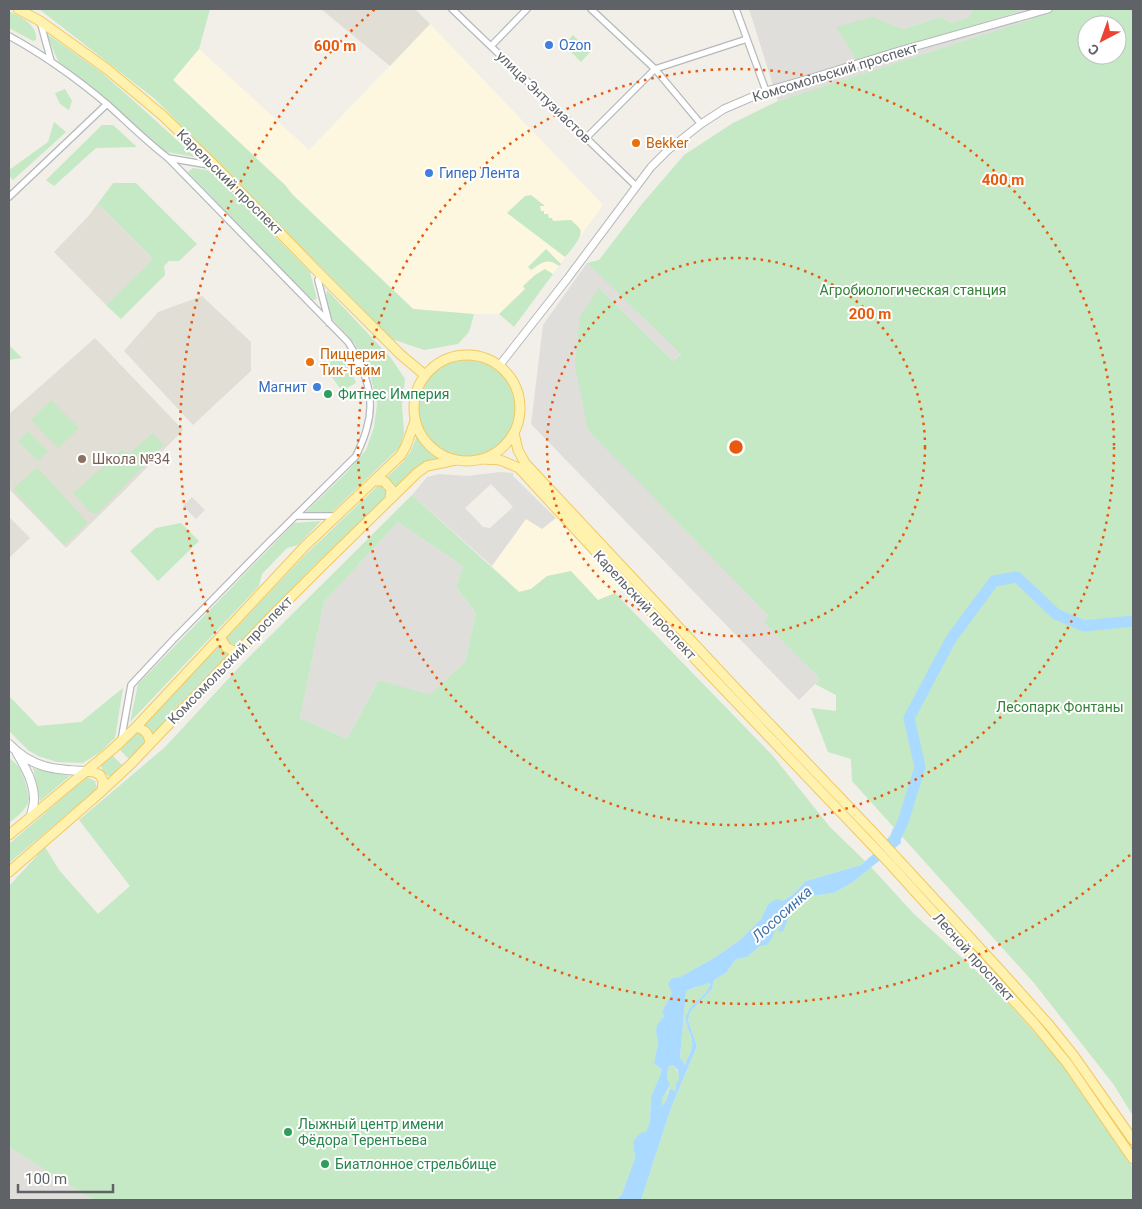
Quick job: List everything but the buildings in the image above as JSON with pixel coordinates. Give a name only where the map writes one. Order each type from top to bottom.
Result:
[{"type":"main road","name":"Карельский проспект","points":[[18,9],[40,20],[107,69],[162,114],[401,355],[425,375]]},
{"type":"main road","points":[[472,355],[482,357],[499,366],[510,378],[518,396],[519,418],[514,433],[498,450],[482,459],[471,461],[456,460],[440,454],[420,433],[415,421],[414,402],[418,387],[425,375],[436,364],[450,357],[472,355]]},
{"type":"main road","name":"Комсомольский проспект","points":[[9,835],[136,727],[305,546],[401,455],[415,421]]},
{"type":"main road","name":"Карельский проспект","points":[[514,433],[518,450],[525,463],[682,631],[802,764]]},
{"type":"main road","name":"Карельский проспект","points":[[482,459],[500,460],[519,468],[675,638],[802,764]]},
{"type":"main road","name":"Комсомольский проспект","points":[[9,872],[102,791],[150,744],[310,578],[417,473],[427,466],[456,460]]},
{"type":"main road","points":[[374,480],[384,481],[390,489],[390,499]]},
{"type":"main road","points":[[675,638],[682,631]]},
{"type":"main road","points":[[220,637],[226,648],[237,653]]},
{"type":"main road","points":[[136,727],[142,728],[146,732],[149,736],[150,744]]},
{"type":"main road","points":[[9,744],[34,763],[63,770],[94,772],[100,775],[103,781],[102,791]]},
{"type":"main road","points":[[16,751],[28,773],[32,786],[34,800],[32,816]]},
{"type":"main road","name":"Лесной проспект","points":[[802,764],[890,864],[1000,971],[1056,1034],[1074,1056],[1133,1140]]},
{"type":"main road","name":"Лесной проспект","points":[[946,919],[1067,1063],[1133,1159]]},
{"type":"street","name":"улица Энтузиастов","points":[[452,9],[636,186]]},
{"type":"street","points":[[490,46],[528,9]]},
{"type":"street","points":[[592,9],[655,69],[701,124]]},
{"type":"street","points":[[736,9],[766,91]]},
{"type":"street","name":"Комсомольский проспект","points":[[499,366],[651,167],[668,150],[724,108],[766,91],[1048,9]]},
{"type":"street","points":[[40,20],[51,61]]},
{"type":"street","points":[[9,36],[67,72],[107,104],[168,158],[348,342],[362,367],[370,397],[368,425],[356,456],[173,640],[131,685],[121,741]]},
{"type":"street","points":[[586,138],[655,69],[747,39]]},
{"type":"street","points":[[9,197],[107,104]]},
{"type":"street","points":[[168,158],[215,166]]},
{"type":"street","points":[[321,275],[318,280],[329,324]]},
{"type":"street","points":[[295,516],[336,516]]},
{"type":"shaded area","points":[[321,9],[415,9],[430,24],[390,66]]},
{"type":"shaded area","points":[[749,9],[974,9],[969,17],[952,23],[941,17],[903,29],[873,17],[857,61],[1018,12],[1017,9],[1029,9],[1033,19],[778,101]]},
{"type":"shaded area","points":[[430,24],[603,205],[514,327],[499,314],[414,309],[173,80],[199,49],[309,150]]},
{"type":"shaded area","points":[[99,205],[153,259],[106,305],[54,252]]},
{"type":"shaded area","points":[[587,263],[681,353],[673,361],[599,288],[769,617],[765,622],[820,679],[799,700],[531,424],[543,325]]},
{"type":"shaded area","points":[[202,296],[251,342],[251,371],[193,425],[124,351],[158,312]]},
{"type":"shaded area","name":"Школа №34","points":[[95,338],[183,430],[66,548],[9,489],[9,414]]},
{"type":"shaded area","points":[[500,472],[513,473],[513,476],[556,518],[542,529],[526,519],[492,566],[412,495],[427,477],[439,474],[467,476]],"holes":[[[491,484],[513,507],[490,528],[483,527],[465,508]]]},
{"type":"shaded area","points":[[192,497],[205,510],[196,519],[183,506]]},
{"type":"shaded area","points":[[9,517],[30,538],[9,558]]},
{"type":"shaded area","points":[[526,518],[542,529],[556,518],[622,587],[613,594],[598,600],[547,576],[531,589],[519,592],[492,566]]},
{"type":"shaded area","points":[[398,522],[463,566],[456,587],[476,613],[465,662],[430,696],[379,680],[347,739],[300,718],[324,602]]},
{"type":"shaded area","points":[[9,1147],[93,1200],[9,1200]]},
{"type":"green space","points":[[39,9],[210,9],[199,49],[173,80],[413,309],[474,314],[469,332],[458,344],[424,350],[392,339],[155,99]]},
{"type":"green space","points":[[974,9],[1017,9],[1018,12],[857,61],[836,27],[873,17],[903,29],[941,17],[952,23],[969,17]]},
{"type":"green space","name":"Агробиологическая станция","points":[[1029,9],[1133,9],[1133,1116],[1114,1085],[1034,983],[852,781],[851,759],[828,752],[811,708],[836,711],[836,695],[815,684],[820,679],[764,622],[769,616],[588,430],[575,366],[580,316],[599,288],[673,361],[681,354],[587,263],[599,260],[642,204],[684,155],[733,123],[778,101],[1032,19]]},
{"type":"green space","points":[[9,11],[31,25],[36,34],[36,40],[33,41],[9,28]]},
{"type":"green space","points":[[46,33],[101,72],[195,157],[166,152],[106,99],[58,61]]},
{"type":"green space","points":[[573,35],[590,52],[581,62],[564,45]]},
{"type":"green space","points":[[65,89],[72,101],[69,110],[60,104],[55,93]]},
{"type":"green space","points":[[54,122],[66,132],[13,180],[9,176],[9,170],[48,142]]},
{"type":"green space","points":[[102,125],[113,125],[137,147],[96,148],[54,186],[46,180]]},
{"type":"green space","points":[[193,168],[211,171],[310,272],[317,299],[311,301],[188,172]]},
{"type":"green space","points":[[113,183],[136,183],[197,244],[179,261],[169,261],[164,266],[165,275],[121,319],[106,305],[153,259],[99,205],[88,217]]},
{"type":"green space","points":[[531,195],[545,206],[540,206],[541,211],[544,211],[544,214],[548,214],[549,218],[552,218],[553,221],[571,220],[580,229],[581,232],[578,239],[565,257],[507,213],[525,196]]},
{"type":"green space","points":[[546,249],[561,264],[559,266],[548,261],[531,270],[528,267]]},
{"type":"green space","points":[[545,269],[553,274],[514,327],[499,314],[525,289],[523,286]]},
{"type":"green space","points":[[327,290],[391,358],[405,379],[402,405],[404,433],[400,447],[332,512],[306,512],[346,473],[366,450],[374,427],[377,404],[370,374],[355,344],[331,318],[326,295]]},
{"type":"green space","points":[[9,345],[22,358],[9,360]]},
{"type":"green space","points":[[339,352],[349,365],[356,383],[342,391],[325,368]]},
{"type":"green space","points":[[467,360],[485,364],[501,374],[511,390],[515,408],[511,426],[501,442],[485,452],[467,456],[449,452],[433,442],[423,426],[419,408],[423,390],[433,374],[449,364]]},
{"type":"green space","points":[[51,400],[79,428],[58,448],[31,420]]},
{"type":"green space","points":[[28,431],[48,451],[38,461],[18,441]]},
{"type":"green space","points":[[153,433],[164,445],[97,514],[90,512],[73,493],[122,450],[130,453]]},
{"type":"green space","points":[[417,436],[426,449],[438,458],[425,462],[413,471],[313,567],[153,736],[150,729],[144,725],[304,556],[403,462],[411,451]]},
{"type":"green space","points":[[37,467],[88,523],[64,545],[13,489]]},
{"type":"green space","points":[[412,495],[519,592],[531,589],[547,576],[571,571],[598,600],[615,593],[773,756],[830,827],[865,861],[861,865],[806,881],[791,896],[782,901],[768,904],[761,919],[740,940],[714,958],[680,977],[672,978],[672,993],[662,1011],[664,1015],[656,1033],[658,1043],[654,1063],[662,1070],[651,1097],[650,1122],[646,1132],[633,1142],[635,1158],[622,1194],[617,1200],[93,1200],[9,1147],[9,886],[45,847],[59,870],[98,914],[130,886],[79,820],[165,747],[243,663]],"holes":[[[398,522],[463,566],[456,587],[476,613],[465,662],[430,695],[379,680],[347,739],[300,718],[324,602]]]},
{"type":"green space","points":[[321,521],[298,545],[287,548],[262,574],[259,586],[130,722],[138,684],[294,523]]},
{"type":"green space","points":[[181,523],[199,541],[158,581],[130,551],[156,528]]},
{"type":"green space","points":[[683,635],[798,759],[796,761],[680,638]]},
{"type":"green space","points":[[123,688],[115,738],[100,752],[83,763],[57,762],[38,756],[28,750],[9,731],[9,696],[38,726],[81,722]]},
{"type":"green space","points":[[138,732],[143,736],[146,743],[129,759],[120,750]]},
{"type":"green space","points":[[112,755],[122,765],[110,777],[104,773],[101,766]]},
{"type":"green space","points":[[9,757],[21,771],[29,799],[24,810],[9,823]]},
{"type":"green space","points":[[33,768],[70,776],[40,801]]},
{"type":"green space","points":[[87,777],[95,781],[97,789],[9,863],[9,844]]},
{"type":"green space","points":[[871,867],[913,913],[997,990],[1063,1065],[1133,1168],[1133,1200],[641,1200],[671,1108],[697,1046],[688,1020],[690,1012],[712,989],[714,980],[726,973],[736,959],[747,957],[772,938],[779,921],[783,921],[782,931],[792,909],[798,906],[803,897],[834,893],[853,882]]},
{"type":"green space","points":[[943,917],[946,917],[1006,982],[1072,1058],[1133,1149],[1133,1153],[1070,1059]]},
{"type":"green space","points":[[710,983],[708,990],[687,1012],[686,1022],[693,1044],[685,1065],[680,1057],[686,992]]},
{"type":"green space","points":[[673,1065],[679,1074],[678,1083],[675,1091],[668,1092],[665,1104],[662,1107],[662,1099],[670,1086],[667,1079],[668,1067]]},
{"type":"water","points":[[893,828],[900,837],[901,843],[853,882],[834,893],[803,897],[798,906],[792,909],[783,931],[778,932],[783,921],[780,921],[767,945],[760,946],[747,957],[736,959],[726,973],[714,980],[712,989],[690,1012],[688,1020],[697,1046],[671,1108],[641,1200],[617,1200],[622,1194],[635,1158],[633,1142],[640,1133],[646,1132],[650,1122],[651,1097],[662,1070],[654,1063],[658,1043],[657,1025],[664,1016],[662,1011],[672,993],[668,984],[672,978],[680,977],[714,958],[740,940],[761,919],[768,904],[777,899],[782,901],[791,896],[806,881],[861,865],[889,840]],"holes":[[[708,983],[710,984],[706,992],[686,1015],[692,1042],[685,1065],[680,1057],[686,992]],[[673,1065],[678,1070],[679,1079],[676,1084],[676,1090],[671,1089],[662,1106],[662,1099],[670,1085],[667,1079],[668,1067]]]},
{"type":"waterway","name":"Лососинка","points":[[889,845],[895,839],[903,822],[920,767],[909,718],[951,639],[994,581],[1017,577],[1056,614],[1084,626],[1133,621]]},
{"type":"place","name":"Ozon","points":[[549,45]]},
{"type":"place","name":"Bekker","points":[[636,143]]},
{"type":"place","name":"Гипер Лента","points":[[429,173]]},
{"type":"place","name":"Пиццерия Тик-Тайм","points":[[310,362]]},
{"type":"place","name":"Магнит","points":[[317,387]]},
{"type":"place","name":"Фитнес Империя","points":[[328,394]]},
{"type":"place","name":"Школа №34","points":[[82,459]]},
{"type":"place","name":"Лыжный центр имени Фёдора Терентьева","points":[[288,1132]]},
{"type":"place","name":"Биатлонное стрельбище","points":[[325,1164]]},
{"type":"park label","name":"Лесопарк Фонтаны","points":[[1060,707]]}]
